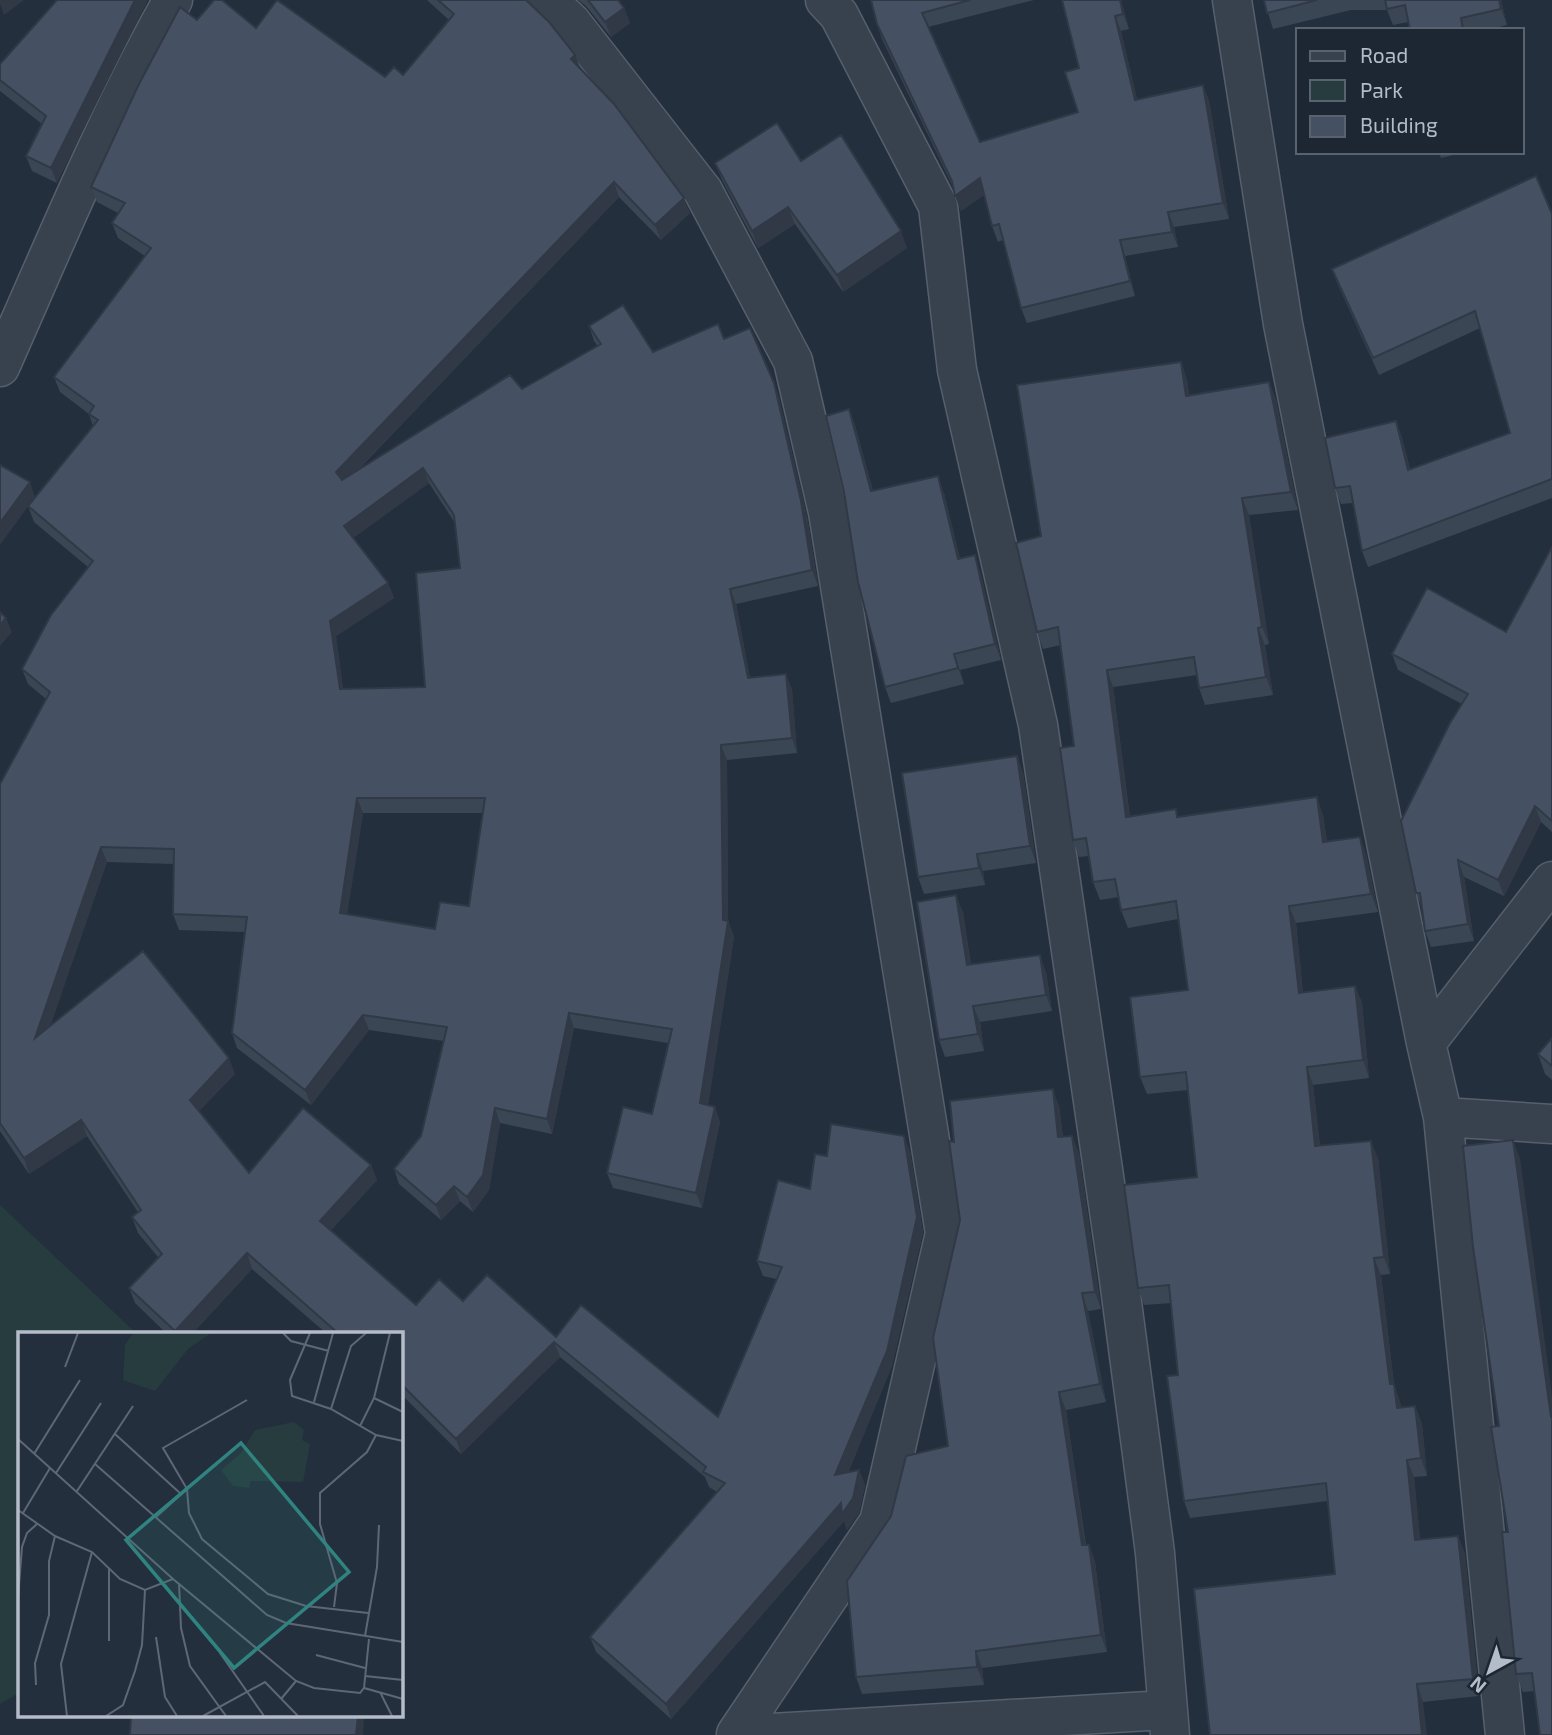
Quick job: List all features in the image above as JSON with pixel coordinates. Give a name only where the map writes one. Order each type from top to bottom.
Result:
[{"type":"street","points":[[0,367],[93,154],[135,67],[173,0]]},
{"type":"street","points":[[547,0],[571,22],[703,191],[793,361],[828,512],[945,1233],[879,1522],[736,1735]]},
{"type":"street","points":[[736,1735],[1168,1722],[1155,1553],[1116,1258],[1038,725],[957,370],[938,206],[839,15],[825,0]]},
{"type":"street","points":[[1231,0],[1283,324],[1443,1117],[1505,1735]]},
{"type":"street","points":[[1426,1043],[1552,881]]},
{"type":"street","points":[[1443,1117],[1552,1124]]},
{"type":"green space","points":[[0,1205],[135,1332],[18,1332],[18,1694],[0,1704]]},
{"type":"building","points":[[57,0],[135,0],[51,168],[26,156],[46,116],[0,80],[0,64]]},
{"type":"building","points":[[214,0],[222,0],[256,28],[277,0],[385,77],[394,67],[403,75],[454,14],[438,0],[526,0],[549,22],[575,55],[571,59],[614,104],[684,198],[655,225],[614,182],[336,472],[342,480],[510,375],[522,389],[601,344],[589,326],[623,305],[653,352],[718,324],[724,339],[750,328],[774,383],[801,501],[812,570],[730,589],[748,678],[786,674],[792,738],[721,745],[723,920],[728,921],[700,1103],[715,1107],[696,1193],[607,1173],[623,1107],[652,1114],[672,1029],[569,1013],[547,1119],[495,1108],[483,1175],[467,1197],[454,1186],[436,1205],[394,1169],[421,1136],[447,1027],[363,1015],[305,1090],[232,1033],[247,917],[173,914],[174,849],[101,847],[35,1038],[143,951],[229,1058],[190,1100],[249,1173],[303,1108],[371,1165],[320,1221],[416,1305],[439,1279],[463,1301],[487,1275],[556,1337],[581,1305],[718,1417],[782,1267],[757,1261],[778,1180],[810,1189],[815,1154],[827,1156],[831,1124],[904,1136],[917,1217],[887,1351],[835,1475],[859,1470],[853,1498],[842,1514],[841,1503],[666,1704],[590,1637],[725,1483],[703,1472],[706,1467],[554,1342],[456,1439],[402,1385],[402,1332],[337,1332],[247,1253],[175,1331],[129,1288],[162,1254],[132,1217],[141,1210],[81,1120],[24,1158],[0,1123],[0,784],[50,692],[22,669],[51,615],[93,561],[28,506],[98,420],[89,414],[94,406],[54,377],[151,248],[112,223],[125,203],[91,187],[139,84],[180,7],[197,20]],"holes":[[[423,468],[454,515],[460,568],[416,573],[425,687],[340,689],[330,621],[388,583],[344,526]],[[357,798],[485,798],[469,906],[440,902],[435,929],[340,913]]]},
{"type":"building","points":[[588,0],[618,0],[624,8],[605,22]]},
{"type":"building","points":[[871,0],[970,0],[922,13],[980,142],[1078,112],[1065,72],[1079,68],[1062,0],[1120,0],[1123,14],[1115,16],[1135,100],[1203,85],[1223,203],[1168,212],[1172,232],[1120,240],[1130,281],[1021,308],[999,224],[992,226],[980,178],[955,196],[952,181],[877,24]]},
{"type":"building","points":[[1264,0],[1317,0],[1267,13]]},
{"type":"building","points":[[1385,0],[1499,0],[1501,9],[1461,18],[1463,28],[1410,28],[1405,5],[1387,9]]},
{"type":"building","points":[[777,123],[801,161],[841,135],[901,231],[837,275],[788,207],[752,231],[715,163]]},
{"type":"building","points":[[1536,176],[1552,214],[1552,479],[1362,551],[1350,486],[1335,488],[1325,438],[1396,421],[1408,470],[1510,433],[1475,311],[1373,358],[1332,269]]},
{"type":"building","points":[[1181,362],[1186,396],[1269,382],[1291,492],[1242,498],[1262,627],[1258,628],[1266,677],[1199,688],[1194,657],[1107,670],[1126,817],[1176,809],[1177,817],[1317,797],[1323,842],[1360,837],[1371,894],[1289,906],[1299,993],[1355,986],[1363,1060],[1307,1067],[1315,1146],[1371,1141],[1384,1257],[1374,1258],[1390,1384],[1394,1384],[1397,1408],[1415,1406],[1421,1458],[1407,1460],[1415,1540],[1458,1536],[1473,1679],[1417,1684],[1422,1735],[1210,1735],[1194,1589],[1335,1574],[1326,1483],[1184,1501],[1167,1376],[1178,1375],[1169,1285],[1138,1288],[1124,1185],[1197,1177],[1186,1072],[1140,1077],[1130,997],[1188,990],[1176,901],[1121,910],[1115,879],[1093,882],[1086,838],[1073,840],[1060,748],[1074,746],[1058,627],[1037,632],[1016,543],[1041,536],[1017,385]]},
{"type":"building","points":[[849,409],[871,491],[938,476],[958,559],[975,555],[995,644],[954,654],[958,668],[885,687],[858,582],[844,492],[826,416]]},
{"type":"building","points":[[0,465],[30,482],[0,523]]},
{"type":"building","points":[[1552,547],[1552,821],[1535,806],[1498,880],[1458,860],[1468,924],[1425,931],[1420,893],[1416,893],[1401,821],[1450,723],[1468,694],[1392,654],[1427,588],[1506,632]]},
{"type":"building","points":[[0,612],[6,618],[0,625]]},
{"type":"building","points":[[1017,756],[1030,846],[977,854],[979,868],[918,877],[902,773]]},
{"type":"building","points":[[956,895],[967,965],[1040,955],[1046,995],[973,1006],[978,1034],[939,1040],[917,902]]},
{"type":"building","points":[[1552,1038],[1552,1066],[1538,1054]]},
{"type":"building","points":[[1053,1089],[1058,1137],[1072,1136],[1095,1292],[1082,1293],[1100,1384],[1059,1392],[1082,1545],[1089,1545],[1101,1635],[976,1651],[977,1667],[856,1677],[847,1581],[891,1516],[906,1456],[948,1446],[933,1338],[960,1220],[949,1141],[954,1142],[950,1101]]},
{"type":"building","points":[[1513,1140],[1552,1417],[1552,1735],[1540,1735],[1532,1673],[1516,1674],[1502,1532],[1508,1532],[1491,1427],[1499,1426],[1473,1247],[1463,1146]]},
{"type":"building","points":[[131,1718],[358,1718],[356,1735],[130,1735]]}]
